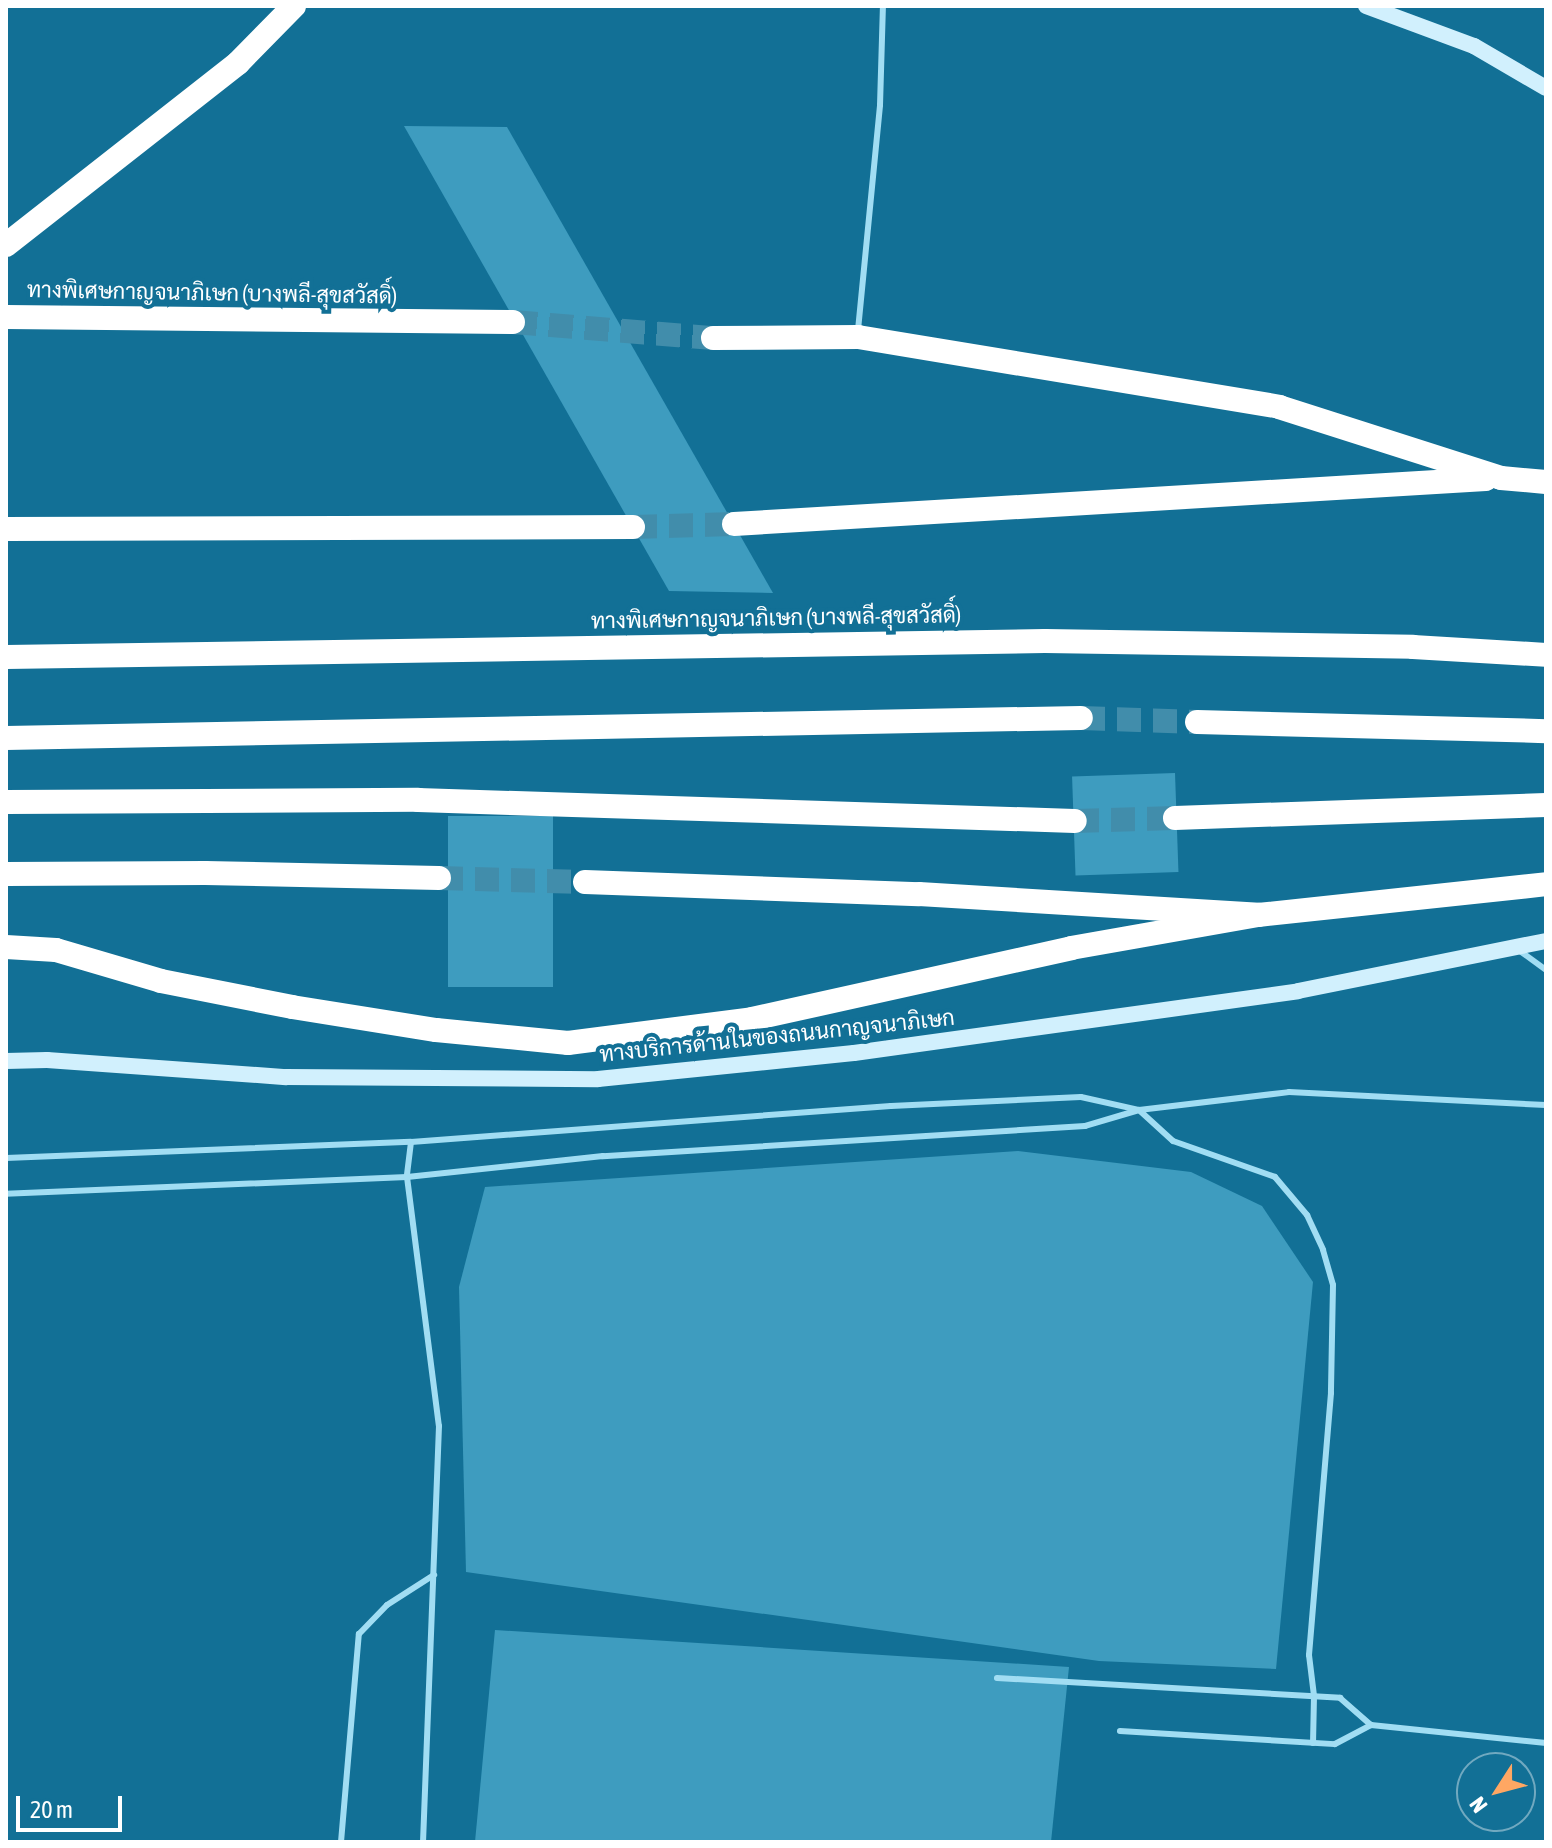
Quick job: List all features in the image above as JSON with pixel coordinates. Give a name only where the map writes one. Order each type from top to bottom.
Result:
[{"type":"highway","points":[[6,245],[238,63],[294,6]]},
{"type":"highway","name":"ทางพิเศษกาญจนาภิเษก (บางพลี-สุขสวัสดิ์)","points":[[6,317],[513,322]]},
{"type":"highway","points":[[713,338],[858,337],[1279,407],[1501,478]]},
{"type":"highway","points":[[734,524],[1501,478],[1546,482]]},
{"type":"highway","points":[[6,529],[633,527]]},
{"type":"highway","name":"ทางพิเศษกาญจนาภิเษก (บางพลี-สุขสวัสดิ์)","points":[[6,657],[1045,641],[1413,647],[1546,655]]},
{"type":"highway","points":[[6,738],[1081,718]]},
{"type":"highway","points":[[1197,722],[1546,731]]},
{"type":"highway","points":[[6,802],[418,800],[1075,821]]},
{"type":"highway","points":[[1175,818],[1546,805]]},
{"type":"highway","points":[[6,874],[205,873],[439,878]]},
{"type":"highway","points":[[585,882],[904,893],[1258,915]]},
{"type":"highway","points":[[6,947],[56,950],[161,981],[292,1007],[436,1030],[568,1043],[752,1019],[1071,948],[1258,915],[1546,884]]},
{"type":"main road","points":[[1366,6],[1474,46],[1546,88]]},
{"type":"main road","name":"ทางบริการด้านในของถนนกาญจนาภิเษก","points":[[6,1061],[47,1060],[286,1077],[598,1079],[854,1053],[1283,994],[1546,941]]},
{"type":"lane","points":[[858,337],[880,105],[883,6]]},
{"type":"lane","points":[[1515,947],[1546,970]]},
{"type":"lane","points":[[6,1194],[407,1177],[603,1156],[1085,1126],[1139,1110],[1289,1092],[1546,1105]]},
{"type":"lane","points":[[6,1158],[411,1142],[891,1106],[1081,1097],[1139,1110],[1173,1141],[1237,1161],[1275,1177],[1307,1215],[1323,1250],[1333,1285],[1331,1393],[1309,1655],[1314,1696],[1313,1743]]},
{"type":"lane","points":[[411,1142],[407,1177],[439,1426],[423,1842]]},
{"type":"lane","points":[[341,1842],[359,1634],[387,1605],[434,1575]]},
{"type":"lane","points":[[997,1678],[1340,1698],[1371,1725]]},
{"type":"lane","points":[[1120,1731],[1335,1744],[1371,1725],[1546,1743]]},
{"type":"building","points":[[404,126],[507,127],[773,593],[669,591]]},
{"type":"building","points":[[1175,773],[1178,872],[1076,876],[1072,777]]},
{"type":"building","points":[[448,816],[553,816],[553,987],[448,987]]},
{"type":"building","points":[[1018,1151],[1191,1172],[1262,1206],[1313,1282],[1276,1669],[1099,1661],[466,1572],[459,1287],[485,1187]]},
{"type":"building","points":[[495,1630],[1069,1667],[1051,1842],[475,1842]]},
{"type":"tunnel","points":[[513,322],[713,338]]},
{"type":"tunnel","points":[[633,527],[734,524]]},
{"type":"tunnel","points":[[1081,718],[1197,722]]},
{"type":"tunnel","points":[[1075,821],[1175,818]]},
{"type":"tunnel","points":[[439,878],[585,882]]}]
